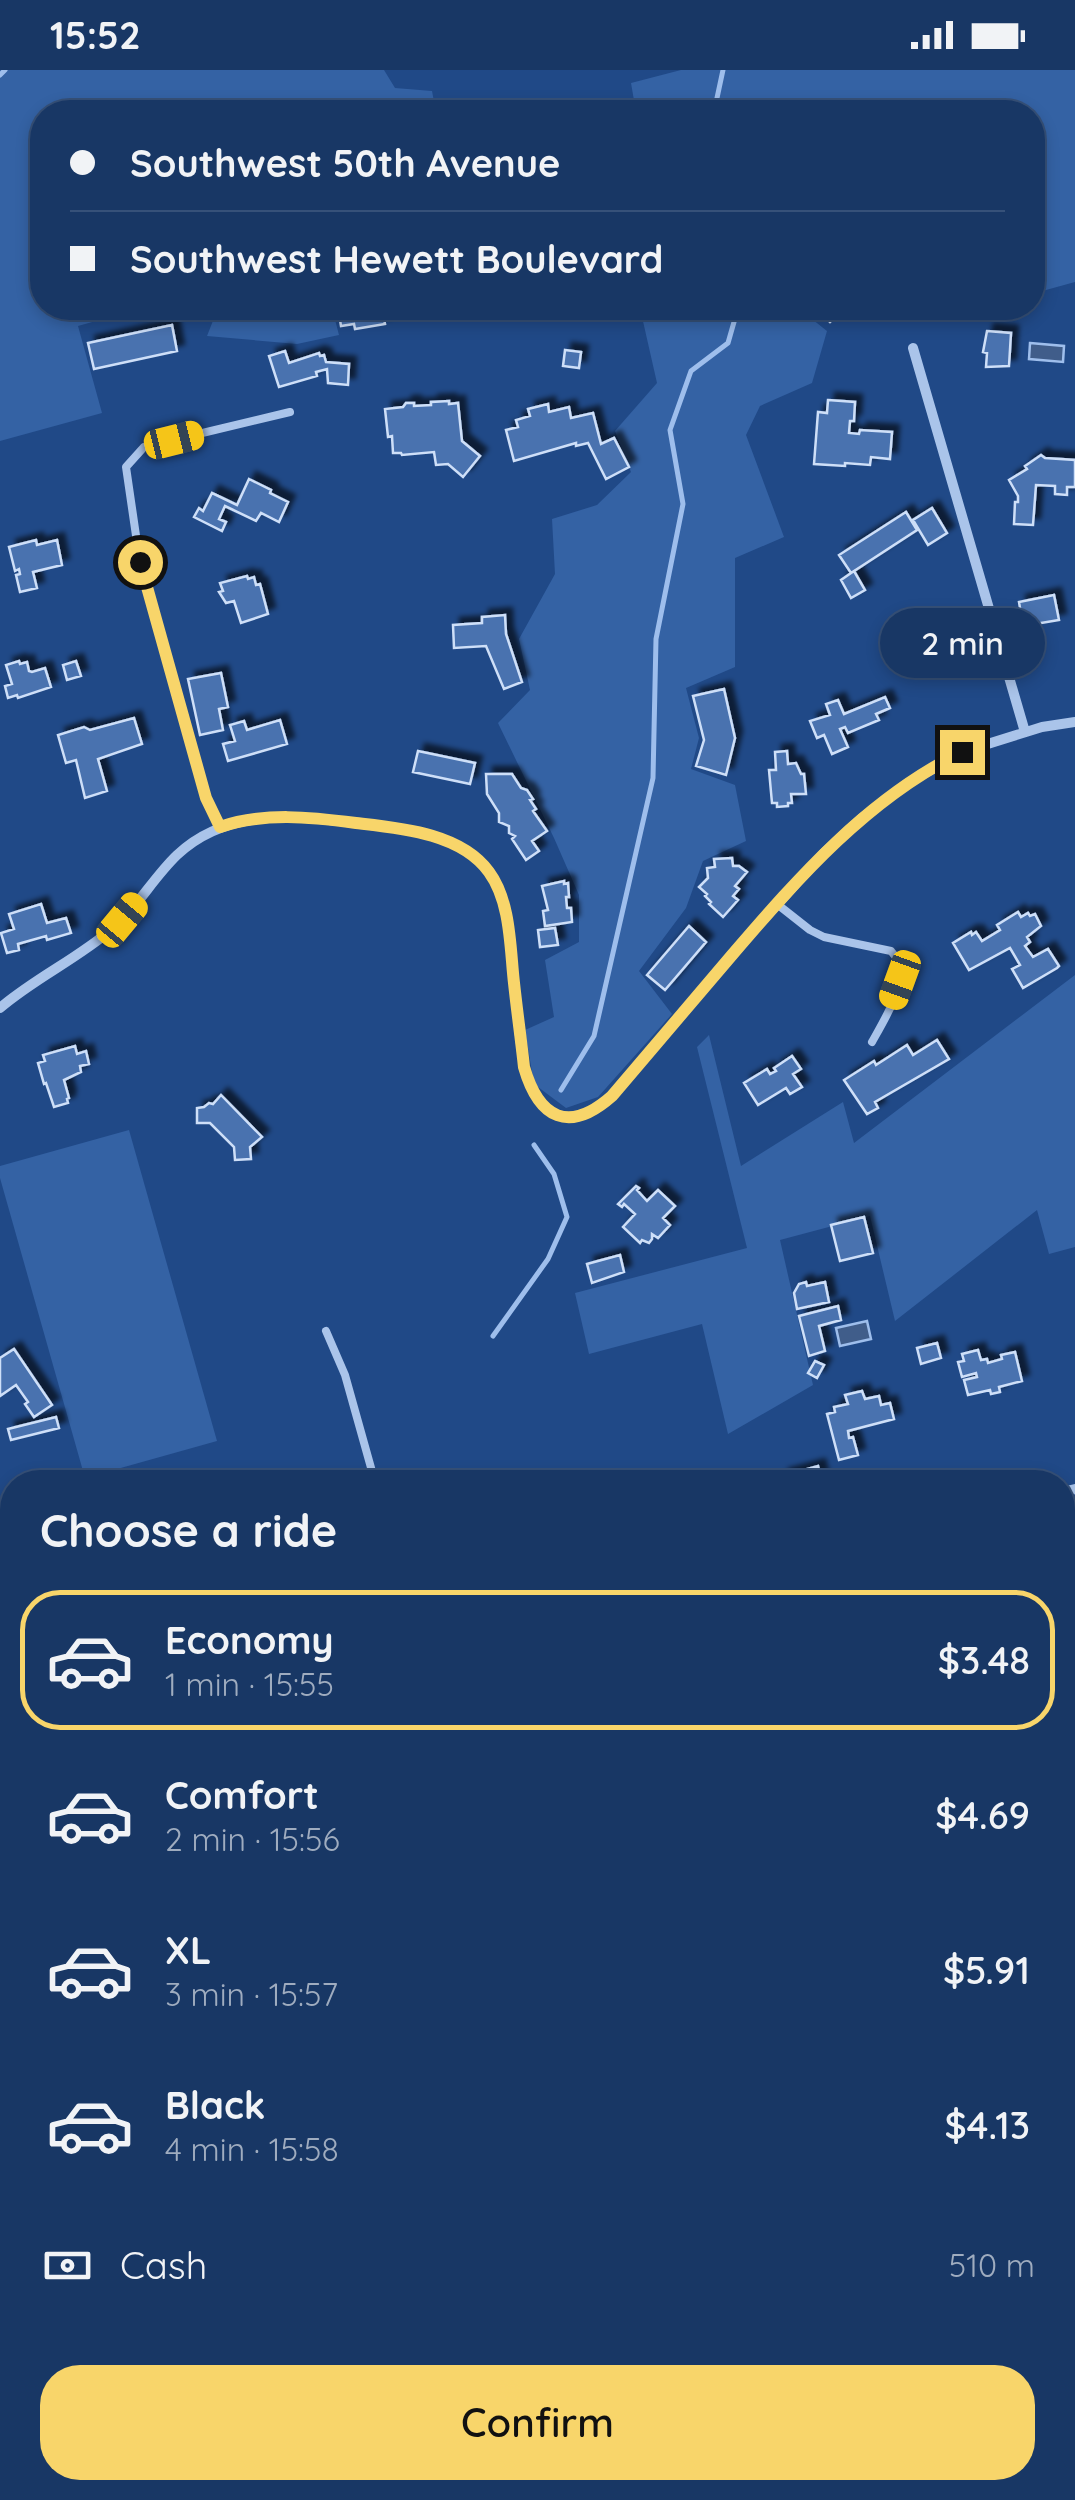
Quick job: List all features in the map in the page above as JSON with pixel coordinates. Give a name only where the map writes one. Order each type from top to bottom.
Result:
[{"type":"street","points":[[912,348],[1025,732]]},
{"type":"street","points":[[140,562],[206,798],[220,827]]},
{"type":"street","points":[[0,1008],[98,941],[122,920],[180,852],[220,827],[236,821],[297,817],[418,832],[452,844],[481,862],[494,881],[506,916],[528,1082],[542,1106],[572,1118],[594,1111],[612,1096],[778,904],[862,818],[908,783],[962,752],[1025,732],[1075,722]]},
{"type":"lane","points":[[140,562],[126,467],[144,447],[290,412]]},
{"type":"lane","points":[[778,904],[824,937],[891,951],[898,959],[902,968],[900,980],[872,1042]]},
{"type":"lane","points":[[326,1331],[346,1375],[372,1470]]},
{"type":"shaded area","points":[[0,70],[384,70],[395,88],[432,91],[434,100],[30,100],[30,320],[99,320],[78,326],[102,413],[0,441]]},
{"type":"shaded area","points":[[681,70],[1075,70],[1075,282],[1045,290],[1045,100],[634,100],[631,83]]},
{"type":"shaded area","points":[[213,320],[335,320],[339,335],[297,344],[207,336]]},
{"type":"shaded area","points":[[643,320],[813,320],[827,331],[812,383],[760,406],[746,435],[784,537],[735,558],[735,667],[686,688],[699,738],[691,769],[735,785],[746,841],[703,861],[686,908],[639,971],[672,1014],[598,1097],[566,1108],[534,1084],[525,1030],[554,1017],[545,960],[579,942],[579,895],[498,723],[530,690],[519,639],[555,574],[552,519],[597,505],[631,472],[615,431],[657,383]]},
{"type":"shaded area","points":[[1030,343],[1064,346],[1063,362],[1029,359]]},
{"type":"shaded area","points":[[1075,975],[1075,1247],[1049,1254],[1037,1210],[895,1321],[870,1216],[780,1240],[813,1385],[728,1434],[702,1324],[589,1354],[575,1293],[747,1248],[697,1047],[709,1035],[741,1166],[843,1102],[854,1143]]},
{"type":"shaded area","points":[[129,1130],[217,1441],[114,1470],[83,1470],[0,1178],[0,1166]]},
{"type":"shaded area","points":[[867,1321],[871,1339],[840,1346],[836,1328]]},
{"type":"building","points":[[340,320],[384,320],[385,324],[355,329],[354,324],[341,326]]},
{"type":"building","points":[[172,325],[177,351],[94,369],[88,343]]},
{"type":"building","points":[[987,331],[1011,333],[1009,366],[986,367],[987,353],[983,352]]},
{"type":"building","points":[[565,350],[581,352],[579,368],[563,366]]},
{"type":"building","points":[[285,351],[289,363],[319,353],[326,362],[349,364],[348,385],[328,383],[327,369],[316,372],[317,376],[279,387],[269,356]]},
{"type":"building","points":[[828,400],[855,402],[849,433],[892,432],[890,459],[871,457],[870,465],[814,464],[818,412],[827,413]]},
{"type":"building","points":[[406,403],[414,406],[458,403],[462,441],[480,456],[463,477],[448,464],[436,465],[434,452],[393,453],[392,436],[388,437],[385,409],[403,407]]},
{"type":"building","points":[[548,404],[549,412],[569,407],[571,418],[593,413],[601,444],[614,438],[629,467],[606,479],[588,443],[514,461],[506,430],[518,427],[516,420],[530,416],[528,409]]},
{"type":"building","points":[[1041,455],[1075,460],[1075,487],[1067,487],[1067,495],[1055,494],[1055,486],[1036,485],[1033,525],[1014,524],[1018,496],[1009,480]]},
{"type":"building","points":[[249,479],[288,502],[279,522],[261,513],[256,521],[225,506],[219,519],[226,522],[222,531],[194,517],[199,508],[203,511],[212,493],[237,505]]},
{"type":"building","points":[[932,508],[947,533],[928,545],[913,520]]},
{"type":"building","points":[[906,512],[917,530],[851,573],[839,555]]},
{"type":"building","points":[[36,540],[37,545],[57,540],[62,565],[33,572],[37,588],[20,592],[16,575],[20,574],[19,569],[15,571],[9,547]]},
{"type":"building","points":[[854,571],[865,590],[851,598],[841,580]]},
{"type":"building","points":[[247,576],[260,584],[268,614],[241,623],[234,601],[226,603],[219,592],[223,591],[220,583]]},
{"type":"building","points":[[1054,595],[1059,620],[1023,626],[1019,602]]},
{"type":"building","points":[[505,615],[506,634],[522,682],[504,689],[486,646],[454,648],[453,625],[482,623],[482,617]]},
{"type":"building","points":[[76,661],[81,676],[67,680],[63,665]]},
{"type":"building","points":[[27,662],[32,672],[45,668],[51,687],[8,698],[5,686],[12,684],[6,665]]},
{"type":"building","points":[[221,673],[228,707],[219,709],[223,730],[200,735],[188,679]]},
{"type":"building","points":[[724,689],[735,738],[726,775],[696,766],[704,740],[693,696]]},
{"type":"building","points":[[885,697],[890,708],[876,714],[879,720],[848,733],[845,727],[840,729],[848,747],[832,754],[824,735],[817,738],[810,721],[830,715],[826,704],[838,700],[844,714]]},
{"type":"building","points":[[134,718],[142,744],[98,759],[107,791],[85,798],[76,760],[66,763],[58,735]]},
{"type":"building","points":[[280,720],[287,744],[228,761],[223,744],[235,741],[230,725],[244,721],[247,730]]},
{"type":"building","points":[[418,751],[475,763],[470,784],[413,772]]},
{"type":"building","points":[[787,751],[788,764],[796,763],[804,774],[806,794],[791,794],[792,803],[777,807],[777,803],[772,803],[769,770],[776,770],[775,752]]},
{"type":"building","points":[[486,774],[512,774],[533,799],[533,811],[547,831],[532,841],[539,851],[526,860],[512,839],[515,836],[509,833],[509,826],[499,822],[499,813],[487,794]]},
{"type":"building","points":[[732,858],[733,866],[747,872],[735,886],[739,889],[733,896],[738,900],[723,917],[699,887],[708,878],[707,868],[715,867],[714,859]]},
{"type":"building","points":[[568,883],[567,908],[571,908],[572,922],[545,926],[543,911],[548,910],[542,886]]},
{"type":"building","points":[[41,904],[47,923],[66,918],[71,933],[18,944],[19,950],[7,953],[1,933],[14,929],[9,914]]},
{"type":"building","points":[[1018,912],[1021,917],[1035,914],[1041,926],[1027,937],[1030,942],[1025,946],[1033,957],[1048,949],[1059,966],[1023,988],[1012,969],[1020,965],[1010,948],[969,970],[953,943],[971,932],[976,932],[982,941],[1000,930],[997,925]]},
{"type":"building","points":[[689,926],[706,942],[665,990],[647,975]]},
{"type":"building","points":[[555,928],[558,945],[540,947],[538,930]]},
{"type":"building","points":[[937,1040],[949,1059],[875,1102],[878,1108],[867,1114],[844,1080],[907,1045],[913,1055]]},
{"type":"building","points":[[75,1046],[77,1054],[86,1051],[89,1064],[80,1066],[81,1072],[64,1080],[68,1103],[54,1107],[38,1063],[45,1061],[43,1055]]},
{"type":"building","points":[[792,1056],[801,1069],[793,1074],[802,1087],[790,1094],[786,1088],[758,1105],[744,1083],[767,1069],[770,1074],[776,1071],[774,1068]]},
{"type":"building","points":[[221,1095],[262,1137],[250,1147],[251,1159],[235,1160],[234,1147],[210,1123],[197,1123],[197,1108],[213,1104]]},
{"type":"building","points":[[636,1186],[647,1201],[658,1190],[675,1206],[663,1218],[670,1225],[658,1238],[652,1234],[649,1243],[640,1243],[623,1227],[635,1214],[624,1204],[618,1204]]},
{"type":"building","points":[[864,1217],[873,1253],[840,1261],[831,1225]]},
{"type":"building","points":[[620,1255],[624,1272],[592,1283],[587,1264]]},
{"type":"building","points":[[806,1282],[807,1286],[825,1282],[829,1302],[797,1309],[794,1293],[799,1284]]},
{"type":"building","points":[[838,1306],[841,1320],[819,1326],[825,1351],[809,1356],[799,1316]]},
{"type":"building","points":[[937,1343],[941,1358],[921,1364],[917,1348]]},
{"type":"building","points":[[14,1349],[52,1405],[34,1417],[16,1385],[0,1396],[0,1358]]},
{"type":"building","points":[[978,1350],[981,1360],[987,1359],[988,1363],[1015,1352],[1022,1381],[999,1387],[1000,1392],[968,1395],[964,1380],[977,1377],[976,1373],[962,1377],[958,1362],[964,1361],[962,1354]]},
{"type":"building","points":[[815,1361],[824,1365],[817,1378],[808,1373]]},
{"type":"building","points":[[862,1391],[865,1399],[879,1396],[881,1405],[890,1403],[894,1419],[848,1431],[858,1455],[839,1460],[827,1414],[835,1412],[834,1407],[848,1404],[845,1395]]},
{"type":"building","points":[[56,1417],[59,1428],[11,1440],[8,1429]]},
{"type":"waterway","points":[[0,75],[5,70]]},
{"type":"waterway","points":[[717,100],[723,70]]},
{"type":"waterway","points":[[561,1090],[594,1036],[653,778],[656,639],[683,504],[670,430],[691,371],[728,343],[735,320]]},
{"type":"waterway","points":[[493,1336],[548,1259],[567,1217],[554,1174],[534,1145]]},
{"type":"route","points":[[140,562],[206,798],[220,827],[268,817],[390,827],[452,844],[481,862],[494,881],[506,916],[528,1082],[542,1106],[572,1118],[585,1116],[612,1096],[825,852],[908,783],[962,752]]}]
